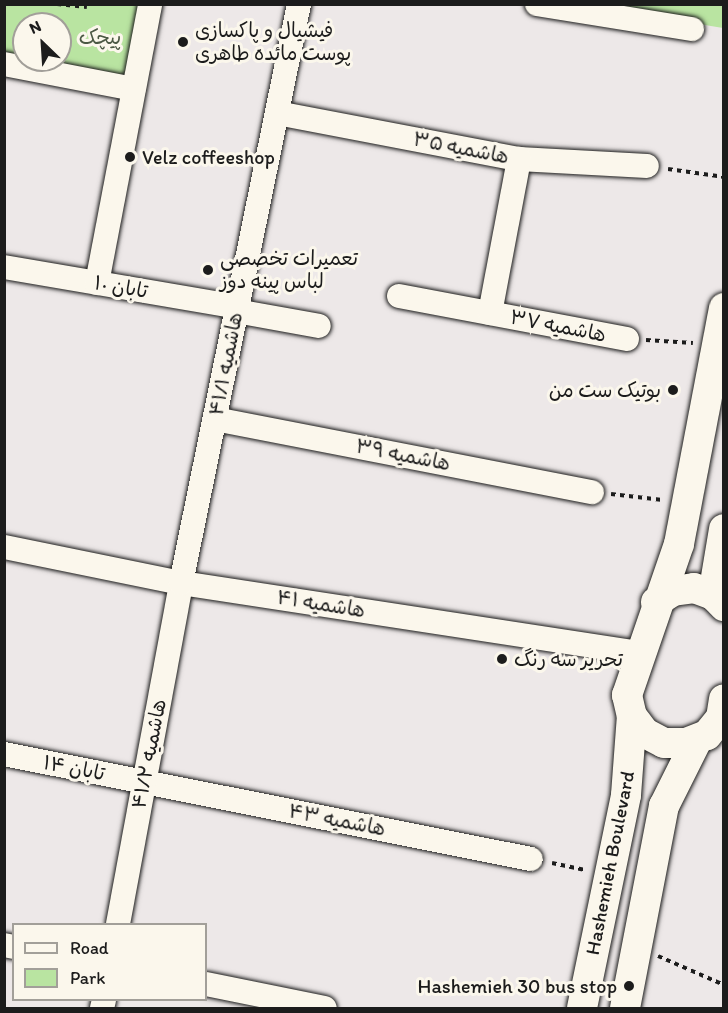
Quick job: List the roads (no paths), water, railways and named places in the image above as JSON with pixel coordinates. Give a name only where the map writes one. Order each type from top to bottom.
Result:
[{"type":"main road","points":[[656,602],[679,544],[723,308]]},
{"type":"main road","points":[[656,602],[674,591],[694,588],[718,600],[723,529]]},
{"type":"main road","name":"Hashemieh Boulevard","points":[[582,1008],[626,795],[632,716],[627,695],[638,653],[656,602]]},
{"type":"main road","name":"Hashemieh Boulevard","points":[[625,1008],[635,946],[664,806],[721,718],[723,699]]},
{"type":"main road","points":[[632,716],[645,733],[664,743],[709,737]]},
{"type":"street","points":[[97,283],[150,4]]},
{"type":"street","name":"هاشمیه ۴۱/۱","points":[[181,583],[299,4]]},
{"type":"street","points":[[537,4],[692,30]]},
{"type":"street","points":[[4,64],[134,89]]},
{"type":"street","name":"هاشمیه ۳۵","points":[[277,113],[519,159],[647,166]]},
{"type":"street","points":[[490,313],[519,159]]},
{"type":"street","name":"تابان ۱۰","points":[[4,267],[319,326]]},
{"type":"street","name":"هاشمیه ۳۷","points":[[399,296],[627,339]]},
{"type":"street","name":"هاشمیه ۳۹","points":[[215,419],[592,492]]},
{"type":"street","name":"هاشمیه ۴۱","points":[[4,548],[181,583],[638,653]]},
{"type":"street","name":"هاشمیه ۴۱/۲","points":[[118,923],[181,583]]},
{"type":"street","name":"تابان ۱۴","points":[[4,754],[144,782]]},
{"type":"street","name":"هاشمیه ۴۳","points":[[144,782],[531,859]]},
{"type":"street","points":[[207,984],[325,1008]]},
{"type":"place","name":"فیشیال و پاکسازی پوست مائده طاهری","points":[[183,42]]},
{"type":"place","name":"Velz coffeeshop","points":[[130,157]]},
{"type":"place","name":"تعمیرات تخصصی لباس پینه دوز","points":[[208,270]]},
{"type":"place","name":"بوتیک ست من","points":[[673,390]]},
{"type":"place","name":"تحریر سه رنگ","points":[[502,659]]},
{"type":"place","name":"Hashemieh 30 bus stop","points":[[629,986]]},
{"type":"park label","name":"پیچک","points":[[100,37]]}]
